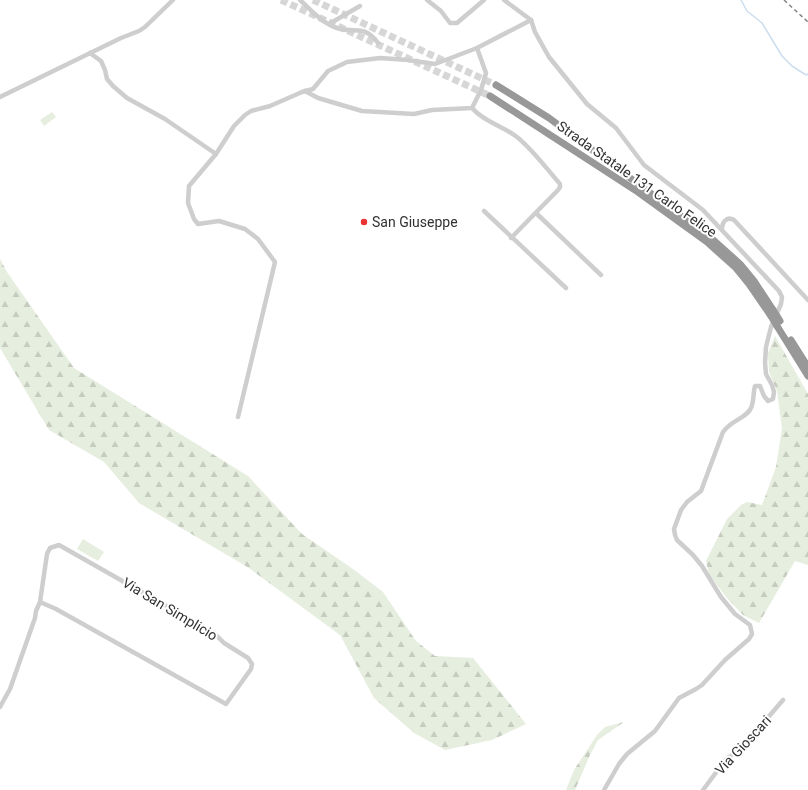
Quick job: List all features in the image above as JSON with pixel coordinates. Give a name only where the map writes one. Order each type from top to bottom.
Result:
[{"type":"highway","name":"Strada Statale 131 Carlo Felice","points":[[496,85],[548,118],[690,222],[740,264],[754,281],[772,313]]},
{"type":"highway","name":"Strada Statale 131 Carlo Felice","points":[[490,96],[635,190],[693,230],[736,268],[772,313],[808,367]]},
{"type":"highway","points":[[690,222],[693,230]]},
{"type":"highway","name":"Strada Statale 131 Carlo Felice","points":[[779,323],[808,376]]},
{"type":"street","points":[[0,97],[51,71],[139,31],[173,0]]},
{"type":"street","points":[[300,0],[319,18],[336,28],[349,31],[364,31],[372,35],[378,43]]},
{"type":"street","points":[[427,0],[441,11],[450,23],[453,24],[457,23],[484,0]]},
{"type":"street","points":[[504,0],[531,20],[549,57],[587,104],[616,128],[644,165],[703,210],[779,291],[782,297],[781,304],[771,327],[766,347],[766,374],[774,392],[773,399],[768,401],[760,386],[755,386],[752,407],[745,416],[732,422],[723,432],[701,491],[687,502],[681,510],[674,529],[677,540],[702,566],[721,597],[735,614],[750,626],[752,634],[749,639],[725,660],[696,690],[679,698],[655,731],[646,740],[627,754],[619,764],[604,790]]},
{"type":"street","points":[[329,24],[360,6]]},
{"type":"street","points":[[238,416],[275,262],[258,239],[245,229],[219,221],[198,224],[188,203],[189,186],[216,154],[234,126],[245,115],[251,111],[270,106],[292,96],[313,89],[322,76],[328,71],[347,62],[380,58],[435,64],[478,48],[531,20]]},
{"type":"street","points":[[472,108],[481,90],[486,73],[478,48]]},
{"type":"street","points":[[90,53],[101,61],[107,79],[127,98],[165,119],[216,154]]},
{"type":"street","points":[[305,92],[318,98],[362,111],[414,114],[432,110],[472,108],[480,116],[517,137],[560,184],[560,187],[511,238]]},
{"type":"street","points":[[484,211],[511,238],[566,288]]},
{"type":"street","points":[[536,213],[601,275]]},
{"type":"street","points":[[722,229],[725,220],[734,220],[808,300]]},
{"type":"street","name":"Via San Simplicio","points":[[0,707],[10,688],[35,618],[40,602],[47,554],[53,546],[59,545],[214,633],[224,643],[248,658],[252,664],[226,704],[56,609],[40,602]]},
{"type":"street","name":"Via Gioscari","points":[[703,790],[726,759],[741,749],[783,700]]},
{"type":"green space","points":[[52,112],[56,117],[44,126],[40,120]]},
{"type":"green space","points":[[0,259],[7,272],[74,368],[248,476],[302,534],[353,569],[383,592],[416,641],[435,656],[473,658],[526,724],[492,740],[445,750],[414,733],[374,698],[340,635],[249,568],[139,503],[104,462],[49,430],[0,348]]},
{"type":"green space","points":[[775,336],[808,394],[808,565],[795,561],[759,623],[743,615],[726,597],[709,574],[706,561],[727,519],[741,505],[747,502],[762,505],[776,467],[782,428],[777,391],[769,372],[768,353]]},
{"type":"green space","points":[[83,539],[104,552],[98,561],[77,549]]},
{"type":"green space","points":[[624,722],[598,740],[575,790],[566,790],[574,770],[597,735],[605,727]]},
{"type":"waterway","points":[[741,0],[747,11],[762,23],[782,56],[792,66],[806,75],[808,74]]},
{"type":"tunnel","points":[[281,0],[490,96]]},
{"type":"tunnel","points":[[313,0],[496,85]]},
{"type":"railway","points":[[784,0],[808,22]]},
{"type":"place","name":"San Giuseppe","points":[[364,222]]}]
